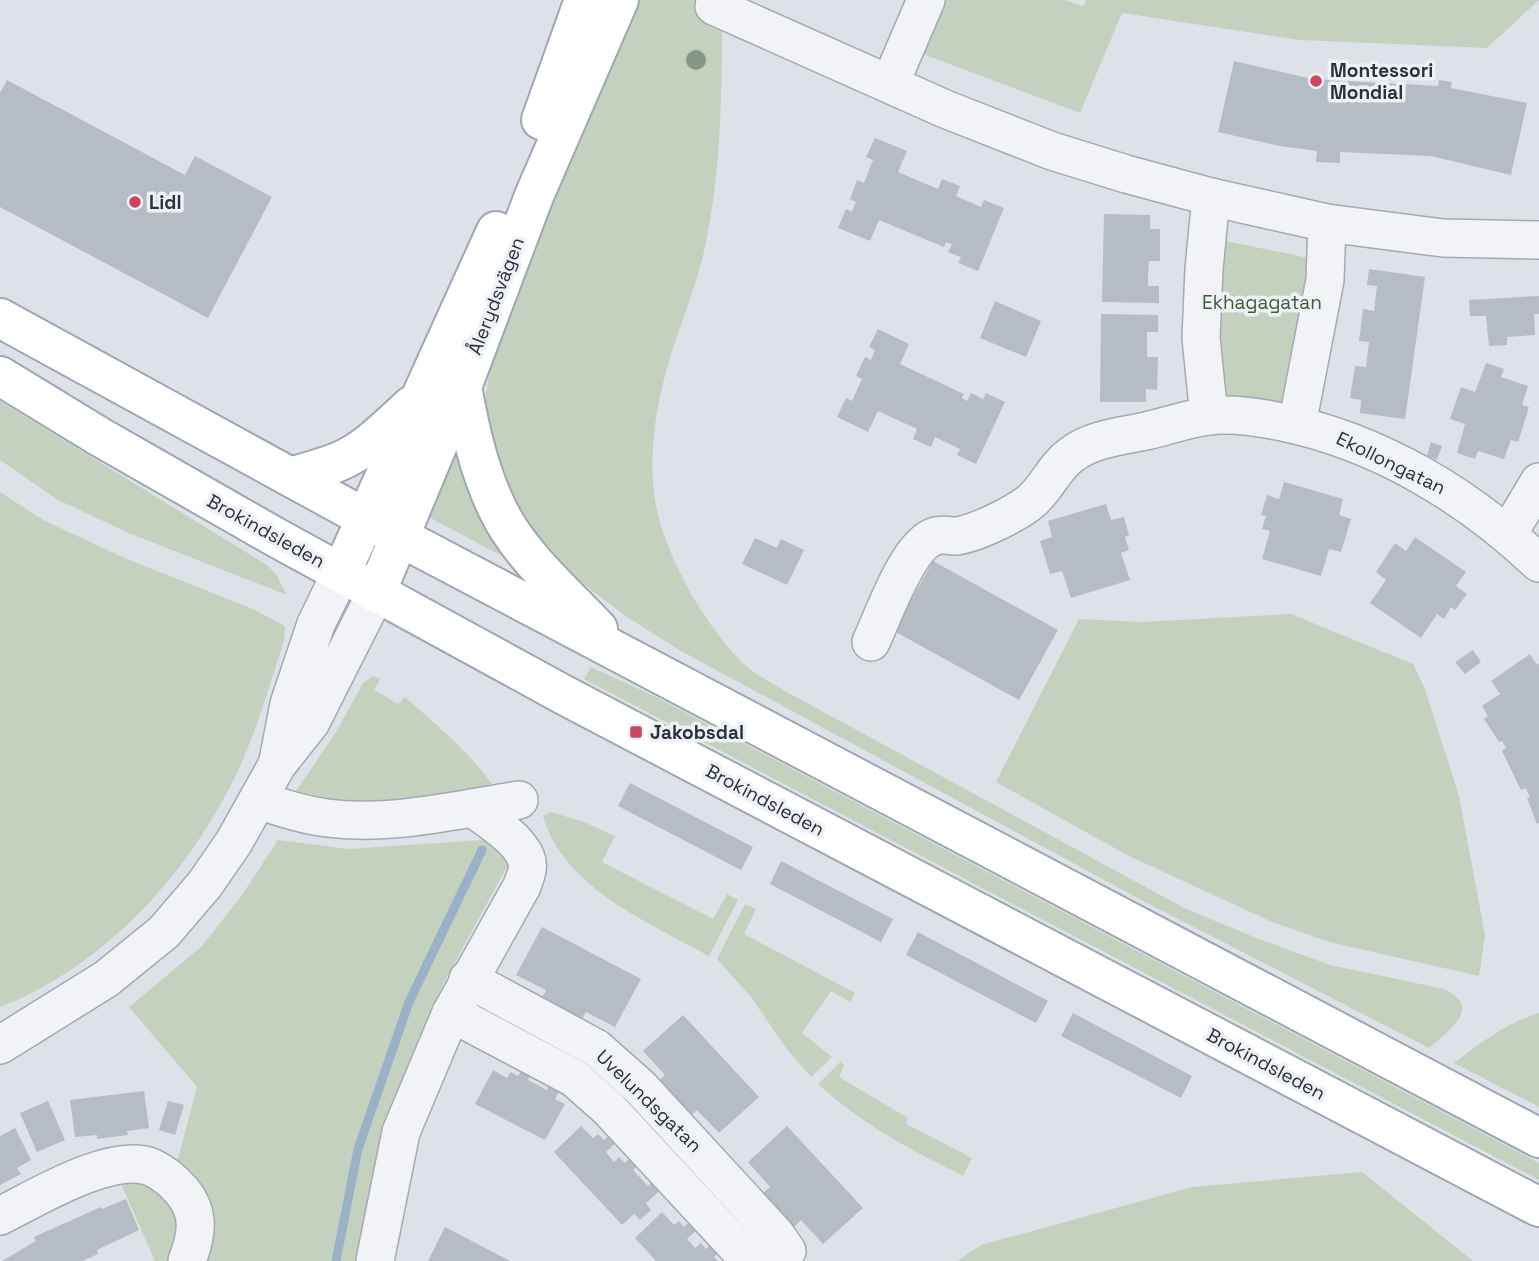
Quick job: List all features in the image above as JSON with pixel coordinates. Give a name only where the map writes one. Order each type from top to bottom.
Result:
[{"type":"main road","name":"Ålerydsvägen","points":[[376,593],[383,528],[420,397],[516,187],[584,0]]},
{"type":"main road","name":"Ålerydsvägen","points":[[341,573],[383,528],[462,387],[534,196],[619,0]]},
{"type":"main road","points":[[0,318],[383,528],[1539,1138]]},
{"type":"main road","name":"Brokindsleden","points":[[0,376],[100,437],[376,593],[1539,1207]]},
{"type":"main road","points":[[462,387],[480,467],[499,513],[523,549],[616,649]]},
{"type":"main road","points":[[291,477],[339,462],[359,450],[375,439],[420,397]]},
{"type":"street","points":[[716,0],[714,6],[945,109],[1052,151],[1211,197],[1327,223],[1443,238],[1539,240]]},
{"type":"street","points":[[890,84],[926,0]]},
{"type":"street","points":[[871,642],[911,558],[920,545],[935,536],[958,536],[983,527],[1030,503],[1070,455],[1098,442],[1209,416],[1201,338],[1211,197]]},
{"type":"street","points":[[1297,425],[1325,280],[1327,223]]},
{"type":"street","name":"Ekollongatan","points":[[1209,416],[1255,416],[1326,432],[1375,451],[1465,502],[1508,534],[1539,563]]},
{"type":"street","points":[[1508,534],[1539,482]]},
{"type":"street","points":[[277,765],[289,704],[316,624],[341,573]]},
{"type":"street","points":[[0,1045],[106,979],[164,932],[205,884],[259,800],[277,765],[311,722],[376,593]]},
{"type":"street","points":[[259,800],[292,811],[328,818],[393,819],[519,800]]},
{"type":"street","points":[[375,1261],[401,1132],[451,1013],[523,886],[528,870],[527,859],[512,839],[472,808]]},
{"type":"street","name":"Uvelundsgatan","points":[[468,979],[596,1048],[640,1087],[776,1235],[787,1251],[776,1261]]},
{"type":"street","name":"Uvelundsgatan","points":[[451,1013],[574,1078],[608,1108],[750,1261]]},
{"type":"street","points":[[0,1216],[94,1171],[119,1166],[149,1166],[182,1191],[196,1215],[197,1227],[187,1261]]},
{"type":"green space","points":[[632,0],[705,0],[699,19],[722,28],[719,143],[709,228],[703,256],[662,388],[652,467],[658,515],[665,538],[687,586],[714,630],[745,665],[785,691],[1186,909],[1330,965],[1444,989],[1456,996],[1461,1004],[1459,1019],[1429,1048],[1145,902],[681,651],[627,617],[578,580],[548,551],[518,515],[487,439],[485,401],[495,336]]},
{"type":"green space","points":[[944,0],[1064,0],[1083,6],[1086,0],[1539,0],[1487,48],[1300,40],[1122,13],[1080,113],[920,53]]},
{"type":"green space","name":"Ekhagagatan","points":[[1221,240],[1313,259],[1291,409],[1221,402],[1214,333]]},
{"type":"green space","points":[[0,401],[267,565],[276,574],[287,595],[131,534],[58,500],[0,460]]},
{"type":"green space","points":[[455,433],[514,562],[428,517]]},
{"type":"green space","points":[[0,492],[43,520],[127,559],[253,609],[285,626],[284,641],[262,709],[236,776],[186,859],[155,896],[120,931],[83,962],[43,987],[0,1007]]},
{"type":"green space","points":[[1291,614],[1413,664],[1425,689],[1459,796],[1485,935],[1479,976],[1329,942],[1272,922],[1127,855],[996,782],[1079,619],[1142,622]]},
{"type":"green space","points":[[591,667],[654,696],[1539,1163],[1539,1180],[584,679]]},
{"type":"green space","points":[[373,676],[380,679],[374,690],[398,704],[405,697],[465,752],[496,789],[381,808],[293,795],[335,734],[363,683]]},
{"type":"green space","points":[[551,812],[584,822],[615,836],[602,862],[713,919],[727,894],[738,900],[709,956],[611,901],[589,883],[569,864],[553,841],[543,816]]},
{"type":"green space","points":[[497,839],[510,861],[441,988],[385,1124],[359,1261],[199,1261],[176,1166],[197,1087],[129,1007],[202,946],[242,895],[278,840],[349,849]]},
{"type":"green space","points":[[745,904],[756,909],[744,934],[855,993],[850,1002],[831,991],[802,1033],[832,1057],[811,1077],[786,1048],[751,997],[717,959]]},
{"type":"green space","points":[[1539,1013],[1539,1107],[1454,1063],[1505,1028]]},
{"type":"green space","points":[[840,1062],[844,1065],[839,1077],[908,1118],[906,1124],[972,1158],[963,1176],[869,1124],[818,1084]]},
{"type":"green space","points":[[1362,1172],[1473,1261],[957,1261],[981,1245],[1192,1187]]},
{"type":"green space","points":[[119,1179],[154,1185],[184,1221],[173,1261],[155,1261]]},
{"type":"building","points":[[1234,61],[1312,79],[1438,86],[1439,80],[1452,82],[1451,88],[1527,103],[1511,175],[1431,156],[1340,152],[1340,163],[1316,162],[1317,151],[1218,132]]},
{"type":"building","name":"Lidl","points":[[7,80],[185,175],[195,156],[272,197],[208,318],[0,207],[0,93]]},
{"type":"building","points":[[875,138],[907,151],[898,172],[938,189],[942,179],[960,186],[956,196],[981,207],[984,200],[1004,208],[978,271],[958,263],[961,257],[948,252],[952,244],[946,242],[944,247],[879,220],[870,241],[838,228],[846,209],[852,212],[856,202],[850,199],[857,180],[864,183],[873,160],[866,157]]},
{"type":"building","points":[[1104,214],[1150,215],[1150,229],[1160,229],[1160,261],[1149,261],[1148,274],[1148,286],[1159,286],[1159,303],[1102,302]]},
{"type":"building","points":[[1369,269],[1425,277],[1405,419],[1360,413],[1361,400],[1350,398],[1355,366],[1366,367],[1369,342],[1359,341],[1363,309],[1374,311],[1377,286],[1367,285]]},
{"type":"building","points":[[1539,296],[1539,314],[1534,314],[1535,335],[1507,337],[1507,345],[1489,346],[1486,316],[1470,316],[1469,300]]},
{"type":"building","points":[[995,301],[1041,321],[1026,357],[980,338]]},
{"type":"building","points":[[1101,314],[1158,315],[1158,332],[1147,332],[1147,357],[1158,357],[1157,390],[1146,389],[1146,402],[1100,402]]},
{"type":"building","points":[[878,329],[909,344],[900,364],[964,394],[962,398],[967,401],[971,393],[983,399],[986,393],[1005,402],[976,464],[957,455],[960,449],[935,437],[931,447],[913,439],[917,429],[878,411],[868,432],[837,417],[846,398],[852,401],[862,379],[856,376],[865,357],[871,360],[875,350],[869,347]]},
{"type":"building","points":[[1486,363],[1504,369],[1501,377],[1528,386],[1522,405],[1529,407],[1518,442],[1511,440],[1504,459],[1478,451],[1475,459],[1457,453],[1465,424],[1450,419],[1461,387],[1475,392]]},
{"type":"building","points":[[1431,442],[1442,446],[1437,460],[1427,456]]},
{"type":"building","points":[[1284,482],[1343,499],[1339,515],[1351,519],[1341,552],[1329,549],[1321,576],[1262,559],[1270,531],[1262,529],[1266,516],[1261,515],[1267,495],[1279,499]]},
{"type":"building","points":[[1106,504],[1111,520],[1124,517],[1129,535],[1125,537],[1129,550],[1121,553],[1130,580],[1071,598],[1062,571],[1050,574],[1040,541],[1052,537],[1048,521]]},
{"type":"building","points":[[1415,537],[1466,572],[1456,586],[1467,594],[1455,610],[1451,607],[1444,619],[1437,614],[1421,638],[1370,603],[1386,580],[1376,572],[1395,543],[1406,551]]},
{"type":"building","points":[[755,538],[777,548],[781,539],[804,550],[787,585],[742,564]]},
{"type":"building","points":[[933,561],[1058,630],[1019,700],[894,631]]},
{"type":"building","points":[[1473,650],[1481,662],[1465,674],[1455,662]]},
{"type":"building","points":[[1530,654],[1537,665],[1539,663],[1537,824],[1526,788],[1521,790],[1502,751],[1506,748],[1484,719],[1488,716],[1482,706],[1500,694],[1491,681]]},
{"type":"building","points":[[630,783],[753,847],[741,870],[618,806]]},
{"type":"building","points":[[781,861],[893,919],[881,942],[770,884]]},
{"type":"building","points":[[542,927],[641,979],[615,1027],[586,1012],[580,1023],[540,1002],[546,990],[516,975]]},
{"type":"building","points":[[918,932],[1048,1001],[1036,1023],[906,955]]},
{"type":"building","points":[[1073,1013],[1192,1076],[1181,1098],[1061,1036]]},
{"type":"building","points":[[683,1015],[759,1097],[719,1133],[697,1110],[687,1119],[655,1084],[665,1075],[643,1051]]},
{"type":"building","points":[[525,1064],[534,1068],[528,1080],[547,1090],[553,1078],[564,1083],[555,1099],[565,1104],[545,1140],[475,1104],[493,1070],[507,1078],[511,1072],[518,1076]]},
{"type":"building","points":[[144,1091],[149,1128],[127,1131],[128,1135],[97,1139],[97,1135],[75,1137],[70,1100]]},
{"type":"building","points":[[48,1101],[65,1140],[37,1152],[20,1113]]},
{"type":"building","points":[[168,1101],[184,1105],[175,1135],[159,1130]]},
{"type":"building","points":[[581,1126],[593,1138],[598,1134],[604,1140],[614,1131],[621,1138],[606,1152],[614,1162],[619,1157],[625,1163],[635,1153],[642,1161],[633,1170],[648,1186],[658,1176],[666,1185],[646,1203],[651,1210],[640,1220],[634,1214],[622,1225],[554,1152]]},
{"type":"building","points":[[787,1126],[863,1208],[823,1244],[801,1220],[792,1229],[761,1195],[770,1187],[748,1162]]},
{"type":"building","points":[[15,1128],[31,1160],[17,1168],[21,1174],[0,1185],[0,1136]]},
{"type":"building","points":[[126,1199],[139,1230],[97,1250],[98,1254],[82,1261],[2,1261],[36,1241],[34,1237],[101,1207],[102,1209]]},
{"type":"building","points":[[662,1212],[674,1225],[679,1221],[684,1227],[695,1217],[702,1225],[687,1239],[695,1248],[701,1243],[706,1249],[716,1240],[724,1248],[714,1257],[718,1261],[656,1261],[635,1238]]},
{"type":"building","points":[[445,1227],[510,1261],[428,1261]]},
{"type":"waterway","points":[[336,1261],[358,1149],[409,1002],[482,850]]},
{"type":"place","name":"Montessori Mondial","points":[[1316,81]]},
{"type":"place","name":"Lidl","points":[[135,202]]},
{"type":"place","name":"Jakobsdal","points":[[636,732]]}]
